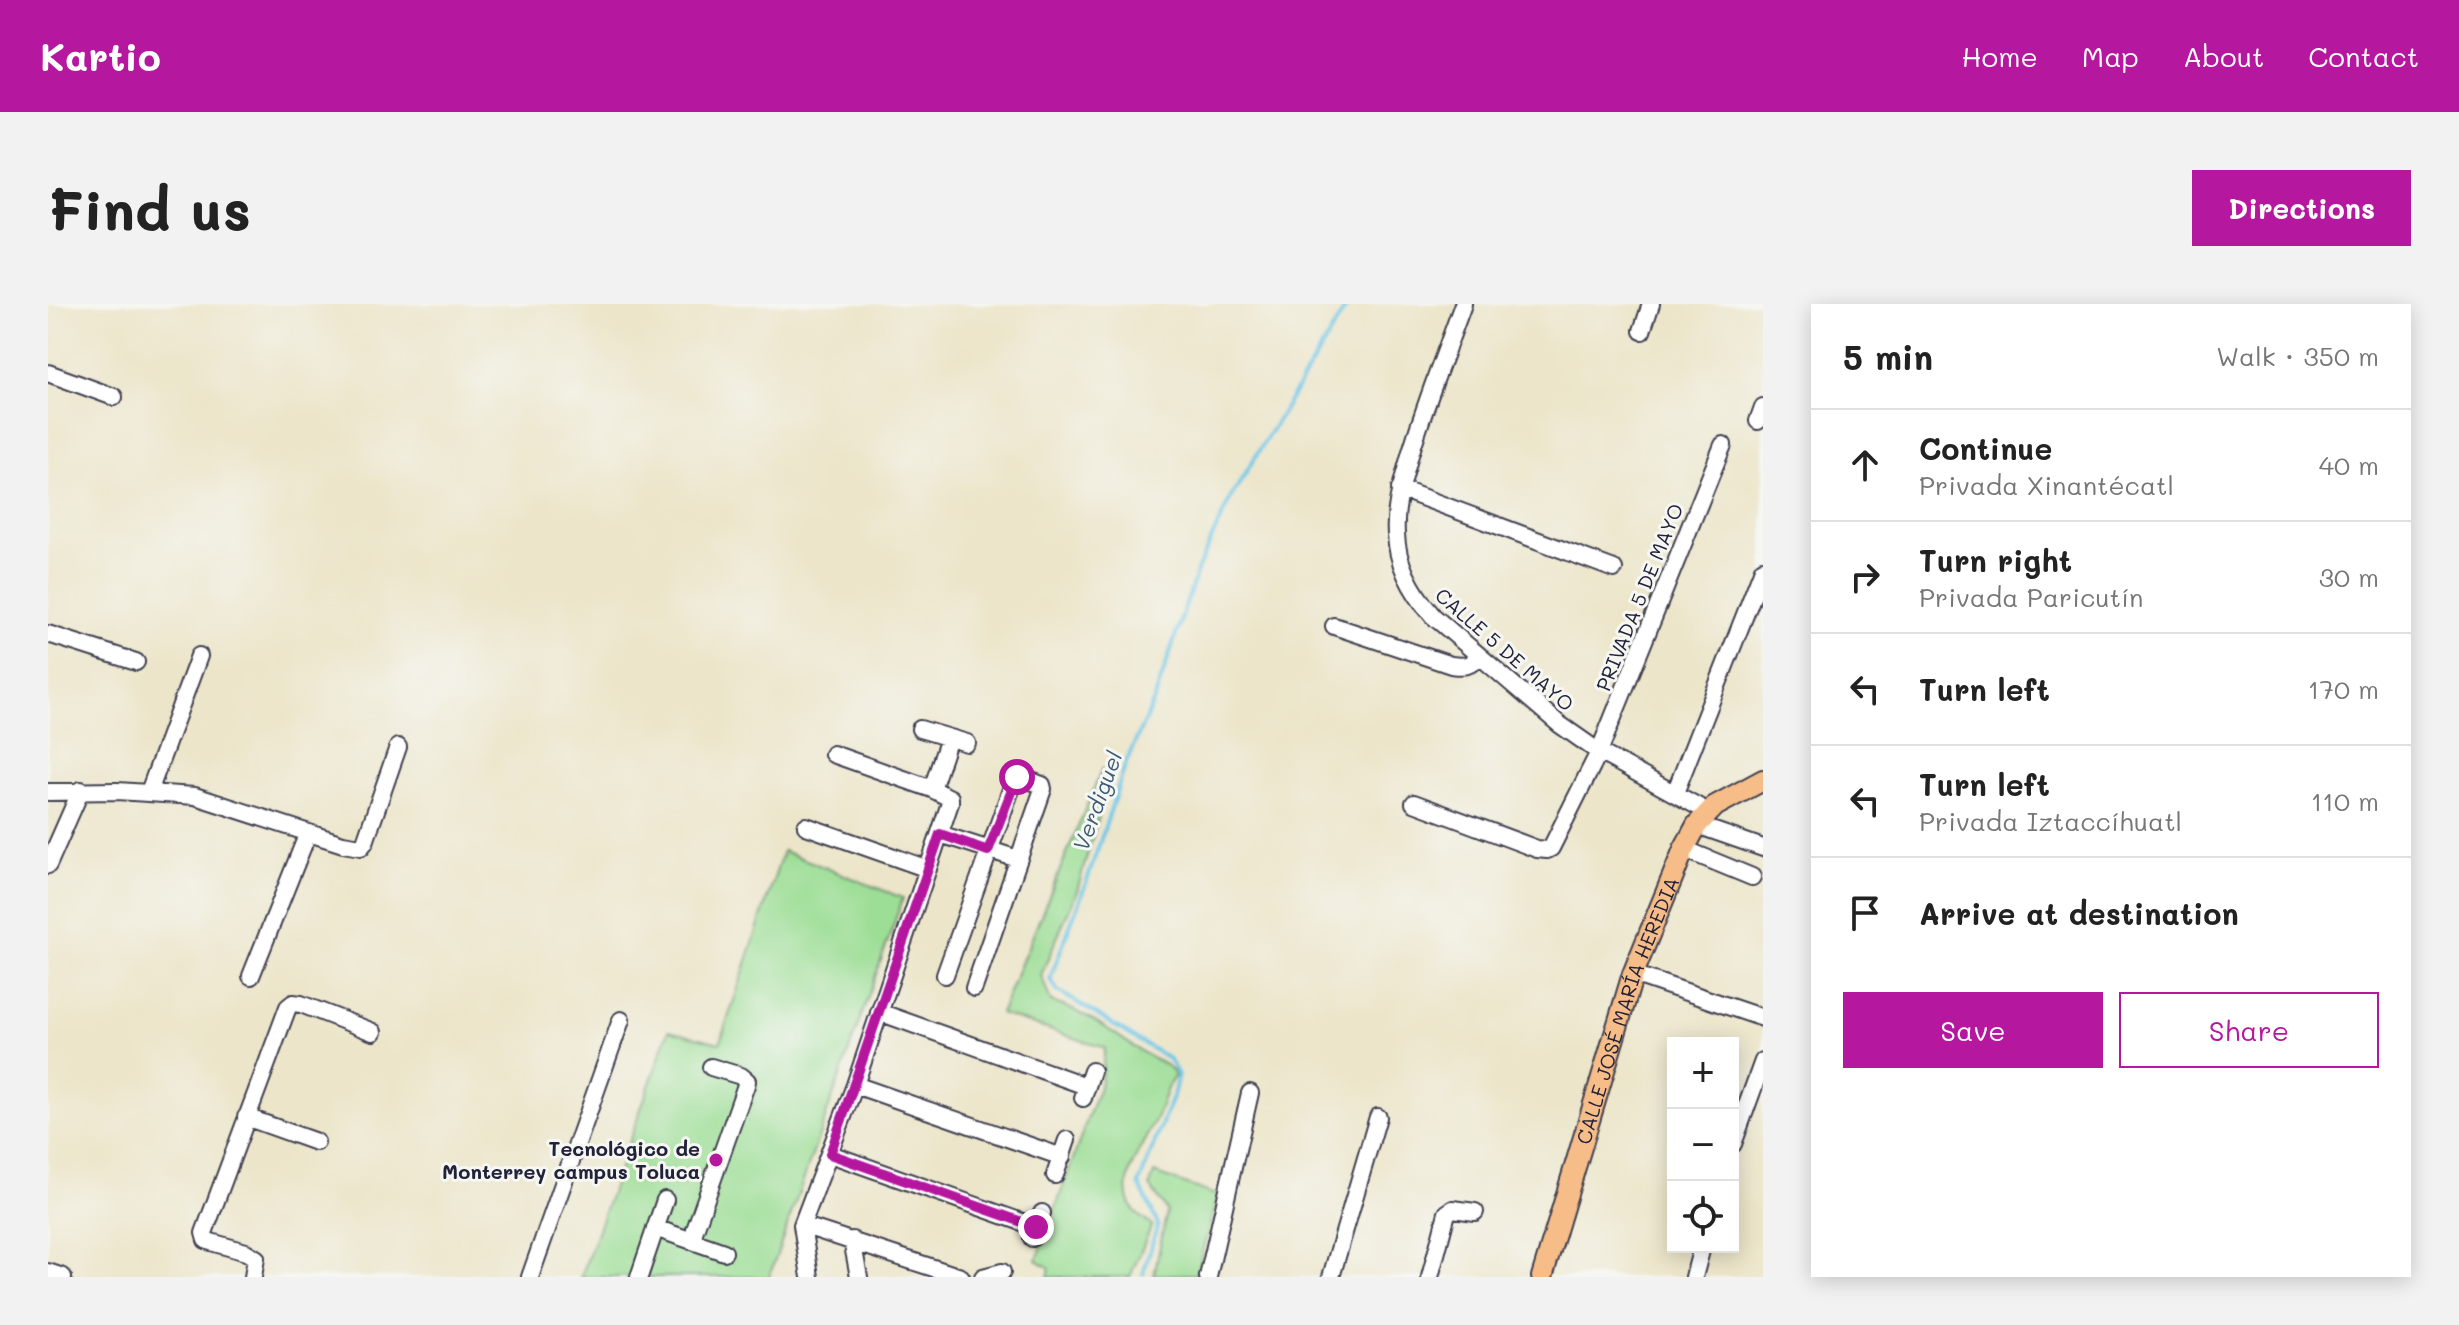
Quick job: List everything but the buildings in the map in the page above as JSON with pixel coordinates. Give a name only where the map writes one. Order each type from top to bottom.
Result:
[{"type":"main road","name":"CALLE JOSÉ MARÍA HEREDIA","points":[[1542,1277],[1633,974],[1684,849],[1703,818],[1724,800],[1763,780]]},
{"type":"street","name":"CALLE 5 DE MAYO","points":[[1463,304],[1416,434],[1400,489],[1396,537],[1407,577],[1419,600],[1433,616],[1559,724],[1599,752],[1675,793],[1703,818],[1763,848]]},
{"type":"street","points":[[1642,331],[1651,304]]},
{"type":"street","points":[[48,373],[114,397]]},
{"type":"street","name":"PRIVADA 5 DE MAYO","points":[[1414,803],[1547,850],[1555,841],[1599,752],[1723,445]]},
{"type":"street","points":[[1400,489],[1614,569]]},
{"type":"street","points":[[1675,793],[1763,569]]},
{"type":"street","points":[[1334,626],[1451,665],[1464,667],[1473,664],[1479,656]]},
{"type":"street","points":[[48,634],[136,662]]},
{"type":"street","points":[[149,792],[199,656]]},
{"type":"street","points":[[920,729],[967,743]]},
{"type":"street","points":[[932,789],[949,738]]},
{"type":"street","points":[[48,792],[81,790],[195,796],[361,847],[398,747]]},
{"type":"street","points":[[810,1277],[802,1225],[855,1085],[950,798],[833,754]]},
{"type":"street","points":[[974,988],[1043,789],[1042,785],[1020,777],[1015,778],[948,968],[980,970]]},
{"type":"street","points":[[48,865],[81,790]]},
{"type":"street","points":[[806,826],[928,869]]},
{"type":"street","points":[[251,976],[308,833]]},
{"type":"street","points":[[940,834],[1018,859]]},
{"type":"street","points":[[1684,849],[1752,877]]},
{"type":"street","points":[[1633,974],[1763,1018]]},
{"type":"street","points":[[253,1277],[257,1263],[252,1255],[204,1237],[288,1007],[293,1003],[373,1032]]},
{"type":"street","points":[[879,1012],[1087,1085]]},
{"type":"street","points":[[530,1277],[621,1020]]},
{"type":"street","points":[[1739,1127],[1763,1061]]},
{"type":"street","points":[[691,1241],[747,1081],[741,1076],[711,1067]]},
{"type":"street","points":[[855,1085],[1064,1148],[1055,1175]]},
{"type":"street","points":[[1208,1277],[1250,1093]]},
{"type":"street","points":[[246,1117],[316,1142]]},
{"type":"street","points":[[1331,1277],[1378,1117]]},
{"type":"street","points":[[830,1154],[1037,1226]]},
{"type":"street","points":[[639,1277],[665,1200]]},
{"type":"street","points":[[1430,1277],[1447,1213],[1453,1209],[1475,1212]]},
{"type":"street","points":[[802,1225],[961,1277]]},
{"type":"street","points":[[655,1228],[724,1252]]},
{"type":"street","points":[[852,1240],[859,1277]]},
{"type":"street","points":[[1694,1277],[1700,1253]]},
{"type":"street","points":[[983,1277],[1002,1272]]},
{"type":"green space","points":[[1102,769],[1111,773],[1077,891],[1041,975],[1051,1002],[1100,1024],[1166,1065],[1175,1076],[1129,1176],[1127,1189],[1130,1202],[1138,1214],[1152,1225],[1130,1277],[1048,1277],[1050,1268],[1037,1260],[1101,1081],[1105,1048],[1000,1014]]},
{"type":"green space","name":"Tecnológico de Monterrey campus Toluca","points":[[783,851],[903,898],[769,1277],[581,1277],[669,1030],[720,1043]]},
{"type":"green space","points":[[1154,1173],[1218,1196],[1196,1274],[1154,1275],[1167,1211],[1150,1186]]},
{"type":"waterway","name":"Verdiguel","points":[[1143,1274],[1158,1224],[1139,1184],[1178,1075],[1169,1059],[1058,991],[1050,979],[1127,760],[1155,698],[1198,568],[1231,497],[1348,304]]},
{"type":"place","name":"Tecnológico de Monterrey campus Toluca","points":[[716,1160]]},
{"type":"route","points":[[1017,777],[988,851],[940,834],[830,1154],[1036,1227]]}]
